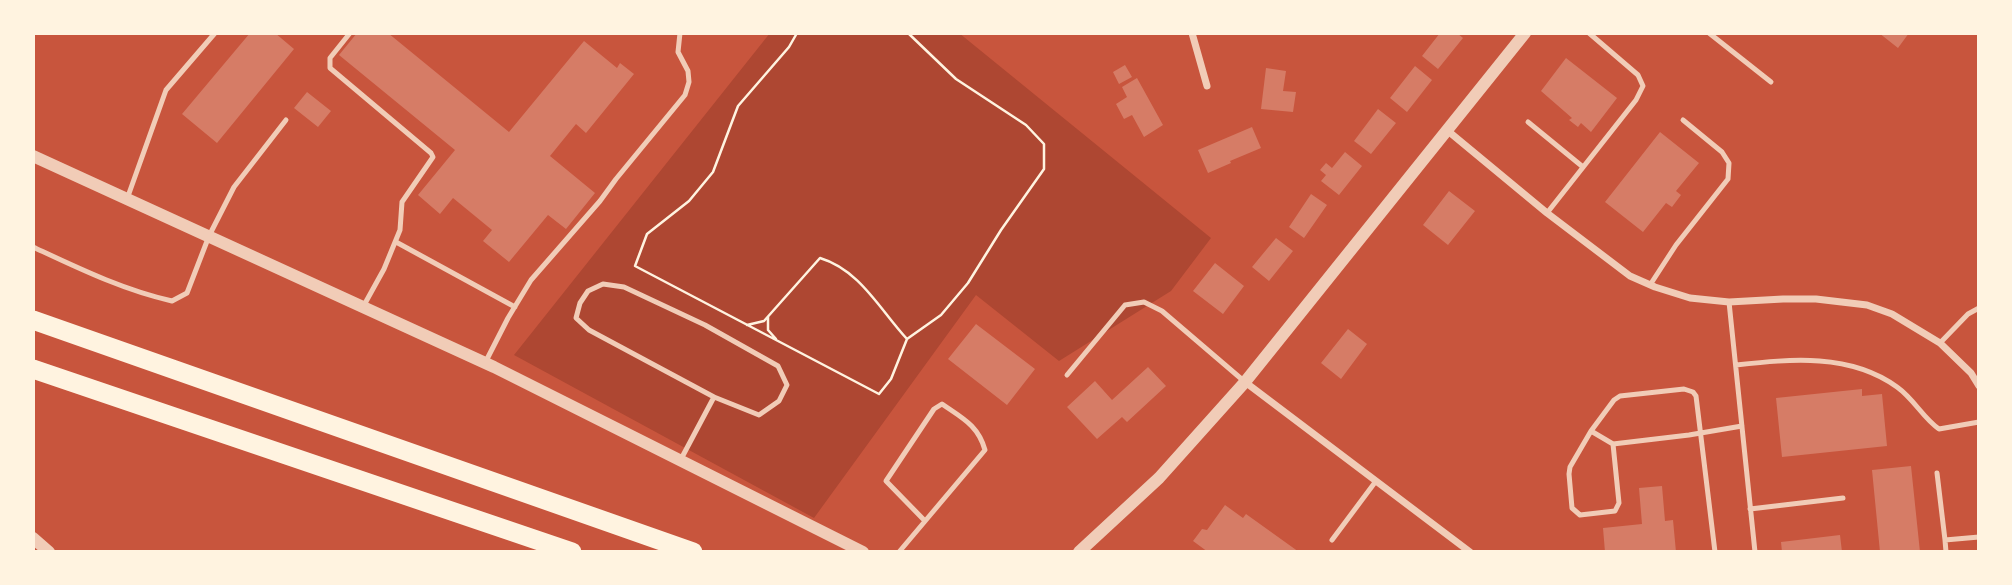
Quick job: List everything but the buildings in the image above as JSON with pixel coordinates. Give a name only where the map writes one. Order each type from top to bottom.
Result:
[{"type":"highway","points":[[33,320],[693,552]]},
{"type":"highway","points":[[33,369],[572,552]]},
{"type":"street","points":[[1192,33],[1207,86]]},
{"type":"street","points":[[1079,551],[1159,478],[1245,382],[1525,33]]},
{"type":"street","points":[[1447,131],[1546,213],[1630,276],[1690,298],[1729,302],[1805,299],[1867,304],[1892,314],[1940,343],[1971,373],[1979,386]]},
{"type":"street","points":[[33,156],[485,363],[863,552]]},
{"type":"street","points":[[1245,382],[1470,552]]},
{"type":"street","points":[[33,538],[49,552]]},
{"type":"lane","points":[[127,199],[166,90],[215,33]]},
{"type":"lane","points":[[350,33],[330,58],[330,68],[433,157],[402,202],[400,230],[396,242],[363,307]]},
{"type":"lane","points":[[485,363],[531,279],[600,201],[685,95],[689,82],[688,71],[678,51],[680,33]]},
{"type":"lane","points":[[1546,213],[1636,100],[1643,86],[1638,75],[1589,33]]},
{"type":"lane","points":[[1709,33],[1771,82]]},
{"type":"lane","points":[[33,247],[114,284],[147,296],[172,301],[187,293],[209,236],[234,187],[286,120]]},
{"type":"lane","points":[[1650,285],[1676,245],[1728,179],[1729,163],[1722,152],[1682,120]]},
{"type":"lane","points":[[1528,122],[1583,167]]},
{"type":"lane","points":[[396,242],[515,307]]},
{"type":"lane","points":[[603,284],[624,287],[705,325],[778,366],[787,385],[779,401],[759,415],[714,397],[589,330],[576,318],[580,303],[588,291],[603,284]]},
{"type":"lane","points":[[1067,375],[1125,305],[1144,302],[1162,311],[1245,382]]},
{"type":"lane","points":[[1729,302],[1755,552]]},
{"type":"lane","points":[[1940,343],[1968,314],[1979,308]]},
{"type":"lane","points":[[1736,365],[1799,359],[1830,361],[1871,373],[1899,388],[1918,406],[1931,424],[1939,429],[1979,422]]},
{"type":"lane","points":[[1613,444],[1619,503],[1615,511],[1580,514],[1572,508],[1570,467],[1591,431],[1617,397],[1684,389],[1693,392],[1702,433],[1715,552]]},
{"type":"lane","points":[[680,461],[714,397]]},
{"type":"lane","points":[[899,552],[985,450],[981,436],[973,426],[942,404],[934,408],[886,481],[925,521]]},
{"type":"lane","points":[[1591,431],[1613,444],[1742,426]]},
{"type":"lane","points":[[1937,473],[1947,552]]},
{"type":"lane","points":[[1332,540],[1376,481]]},
{"type":"lane","points":[[1750,509],[1843,498]]},
{"type":"lane","points":[[1945,540],[1979,537]]},
{"type":"path","points":[[797,33],[789,47],[738,106],[713,172],[689,201],[647,234],[635,266],[879,394],[891,379],[907,339],[941,315],[968,283],[1044,169],[1044,144],[1026,125],[956,79],[908,33]]},
{"type":"path","points":[[747,325],[764,321],[820,258],[831,261],[858,281],[879,302],[907,339]]},
{"type":"path","points":[[768,317],[768,330],[777,341]]},
{"type":"shaded area","points":[[770,33],[959,33],[1211,238],[1171,291],[1059,361],[976,295],[814,518],[514,355]]}]
